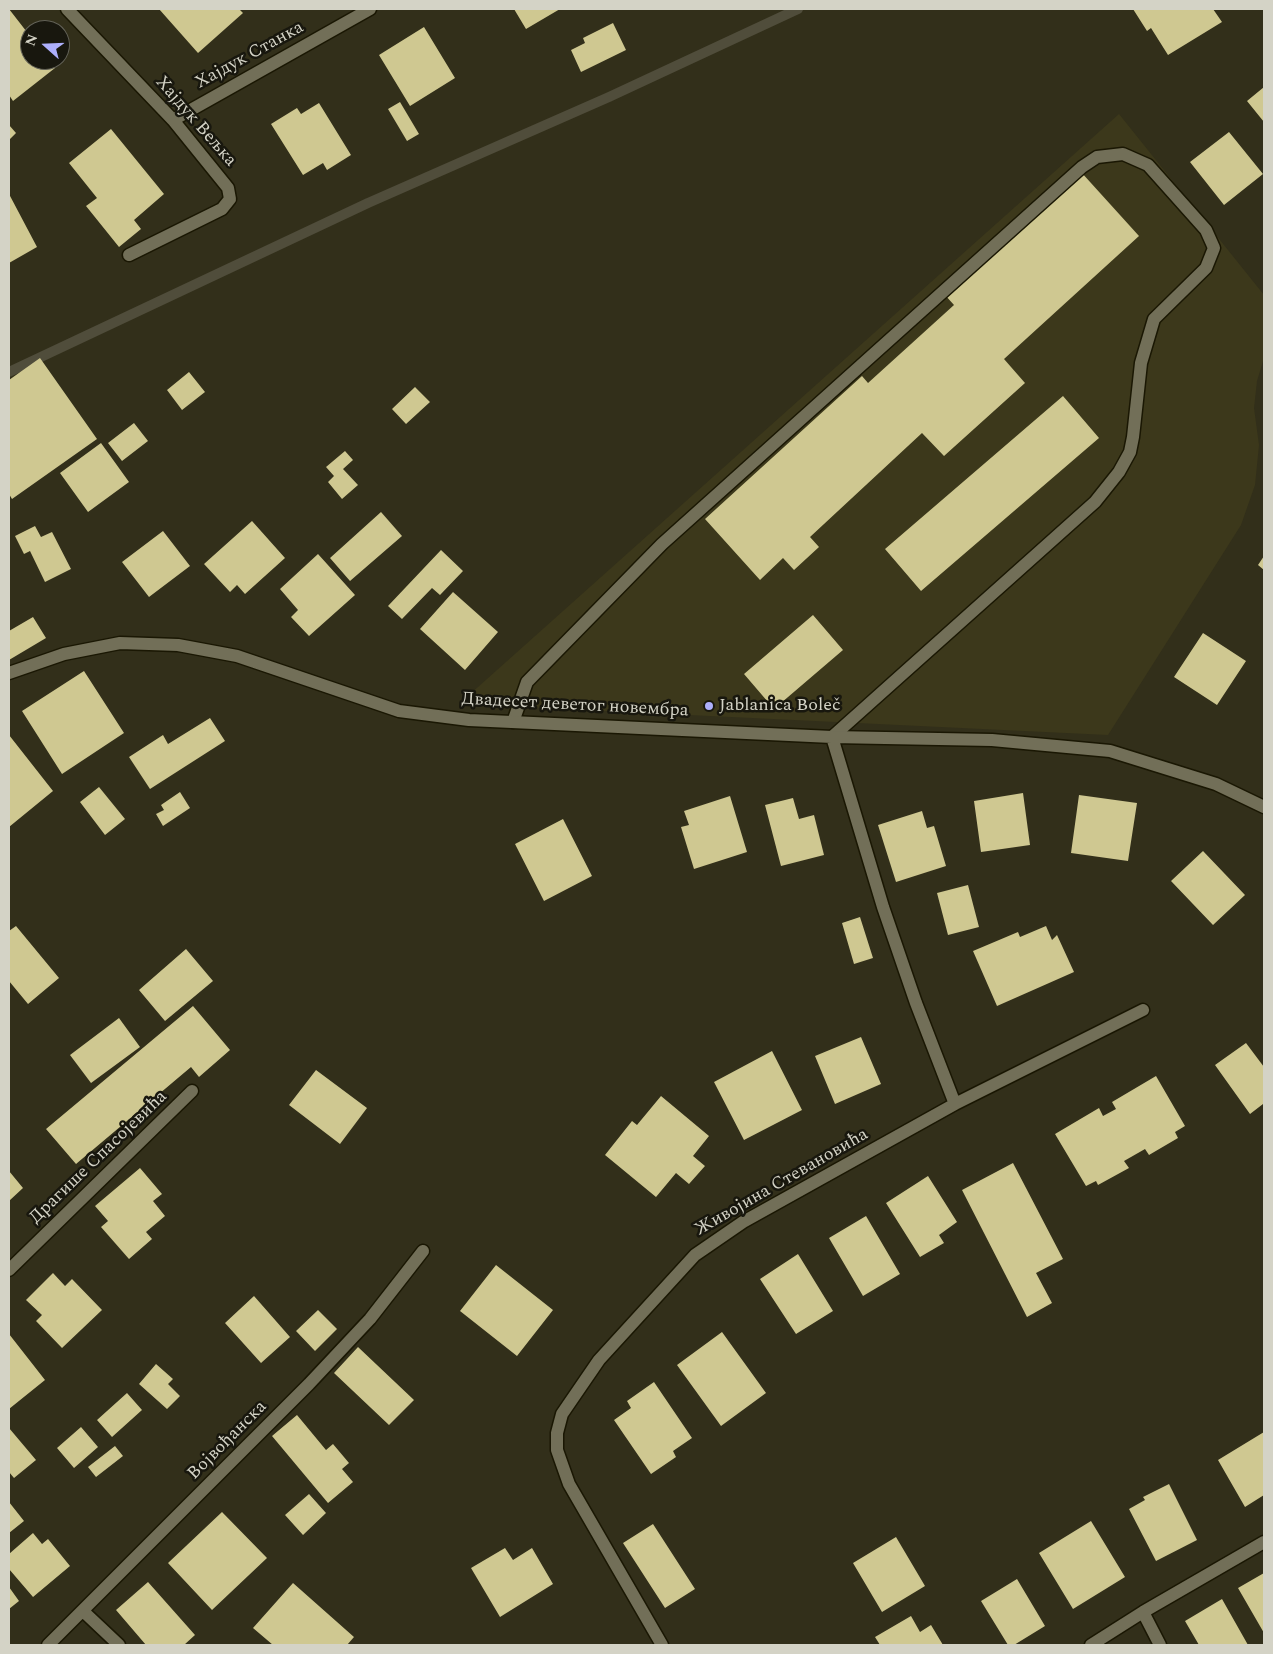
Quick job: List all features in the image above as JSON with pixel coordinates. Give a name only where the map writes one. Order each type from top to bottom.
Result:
[{"type":"street","name":"Хајдук Вељка","points":[[67,9],[173,120],[228,188],[230,199],[222,209],[129,255]]},
{"type":"street","name":"Хајдук Станка","points":[[173,120],[370,9]]},
{"type":"street","points":[[513,722],[527,682],[662,544],[1082,167],[1097,157],[1123,154],[1148,165],[1206,230],[1214,248],[1206,268],[1154,319],[1145,343],[1141,363],[1130,452],[1119,472],[1095,502],[832,737],[883,907],[916,1003],[955,1104]]},
{"type":"street","name":"Двадесет деветог новембра","points":[[9,673],[64,654],[120,643],[178,645],[237,656],[399,711],[469,720],[832,737],[992,740],[1110,751],[1216,784],[1264,807]]},
{"type":"street","name":"Живојина Стевановића","points":[[662,1645],[570,1484],[557,1450],[557,1433],[562,1414],[599,1360],[695,1255],[742,1222],[955,1104],[1143,1010]]},
{"type":"street","name":"Драгише Спасојевића","points":[[9,1270],[192,1091]]},
{"type":"street","name":"Војвођанска","points":[[48,1645],[84,1612],[309,1384],[370,1319],[423,1251]]},
{"type":"street","points":[[1091,1645],[1143,1612],[1264,1542]]},
{"type":"street","points":[[84,1612],[119,1645]]},
{"type":"street","points":[[1143,1612],[1160,1645]]},
{"type":"shaded area","points":[[1119,114],[1264,295],[1264,358],[1257,381],[1254,408],[1259,445],[1255,485],[1241,525],[1108,735],[459,704]]},
{"type":"building","points":[[9,9],[20,23],[20,70],[52,70],[13,101],[9,95]]},
{"type":"building","points":[[159,9],[239,9],[243,13],[198,53]]},
{"type":"building","points":[[514,9],[560,9],[526,29]]},
{"type":"building","points":[[1133,9],[1213,9],[1222,22],[1168,55],[1151,28],[1147,31]]},
{"type":"building","points":[[613,23],[626,50],[581,72],[571,50],[585,43],[583,38]]},
{"type":"building","points":[[424,27],[455,78],[410,106],[379,55]]},
{"type":"building","points":[[1264,87],[1264,122],[1247,101]]},
{"type":"building","points":[[400,102],[419,134],[407,141],[388,109]]},
{"type":"building","points":[[319,103],[351,155],[327,170],[323,163],[303,175],[271,124],[297,108],[301,114]]},
{"type":"building","points":[[9,125],[16,133],[9,140]]},
{"type":"building","points":[[111,129],[164,194],[134,220],[141,229],[119,247],[86,206],[97,198],[69,163]]},
{"type":"building","points":[[1229,132],[1263,174],[1224,205],[1190,162]]},
{"type":"building","points":[[1081,172],[1139,236],[1004,359],[1025,383],[944,456],[922,433],[810,537],[819,547],[794,570],[783,558],[760,580],[705,519],[862,376],[868,383],[954,305],[945,295]]},
{"type":"building","points":[[9,194],[37,247],[9,263]]},
{"type":"building","points":[[40,358],[97,439],[12,499],[9,494],[9,380]]},
{"type":"building","points":[[189,372],[205,392],[182,410],[167,390]]},
{"type":"building","points":[[415,387],[430,402],[406,424],[392,409]]},
{"type":"building","points":[[1063,396],[1099,438],[921,591],[885,549]]},
{"type":"building","points":[[134,423],[148,441],[122,461],[108,443]]},
{"type":"building","points":[[101,443],[129,482],[88,512],[60,473]]},
{"type":"building","points":[[345,451],[353,460],[343,469],[358,485],[342,499],[328,482],[334,476],[326,467]]},
{"type":"building","points":[[381,512],[402,536],[350,581],[330,558]]},
{"type":"building","points":[[252,521],[285,558],[245,594],[237,585],[230,592],[204,564]]},
{"type":"building","points":[[35,526],[41,537],[52,532],[71,569],[45,582],[30,551],[24,554],[15,536]]},
{"type":"building","points":[[163,531],[190,566],[149,597],[122,562]]},
{"type":"building","points":[[441,550],[463,571],[440,595],[432,588],[402,619],[388,606]]},
{"type":"building","points":[[318,554],[355,595],[309,636],[291,617],[298,610],[280,589]]},
{"type":"building","points":[[1264,556],[1264,570],[1258,565]]},
{"type":"building","points":[[453,592],[498,632],[465,670],[420,629]]},
{"type":"building","points":[[813,615],[843,650],[774,709],[744,674]]},
{"type":"building","points":[[33,617],[46,638],[9,660],[9,631]]},
{"type":"building","points":[[1203,633],[1246,661],[1217,705],[1174,677]]},
{"type":"building","points":[[84,671],[124,733],[62,774],[22,711]]},
{"type":"building","points":[[210,718],[225,741],[150,789],[129,757],[163,735],[168,744]]},
{"type":"building","points":[[9,735],[53,791],[9,827]]},
{"type":"building","points":[[99,787],[125,819],[105,835],[80,802]]},
{"type":"building","points":[[180,792],[190,808],[163,826],[156,814],[164,810],[161,805]]},
{"type":"building","points":[[1023,793],[1030,845],[981,852],[974,801]]},
{"type":"building","points":[[1079,795],[1137,803],[1128,861],[1071,853]]},
{"type":"building","points":[[730,796],[747,852],[694,869],[681,827],[689,825],[684,811]]},
{"type":"building","points":[[793,798],[799,819],[814,815],[824,855],[781,866],[765,805]]},
{"type":"building","points":[[922,811],[927,828],[934,826],[946,866],[896,882],[878,825]]},
{"type":"building","points":[[563,819],[592,876],[544,901],[515,844]]},
{"type":"building","points":[[1203,851],[1245,895],[1213,925],[1171,881]]},
{"type":"building","points":[[968,885],[979,927],[948,935],[937,893]]},
{"type":"building","points":[[860,917],[873,958],[854,964],[842,923]]},
{"type":"building","points":[[16,926],[59,978],[28,1004],[9,981],[9,931]]},
{"type":"building","points":[[1046,926],[1052,940],[1057,935],[1074,972],[997,1006],[973,951],[1018,932],[1020,937]]},
{"type":"building","points":[[186,949],[213,981],[165,1021],[139,990]]},
{"type":"building","points":[[193,1006],[230,1050],[199,1077],[191,1067],[76,1164],[46,1129]]},
{"type":"building","points":[[119,1018],[140,1047],[91,1083],[70,1055]]},
{"type":"building","points":[[861,1037],[881,1084],[835,1104],[815,1056]]},
{"type":"building","points":[[1246,1043],[1264,1067],[1264,1106],[1263,1104],[1250,1114],[1215,1065]]},
{"type":"building","points":[[772,1051],[802,1110],[744,1140],[714,1082]]},
{"type":"building","points":[[316,1070],[367,1108],[340,1144],[289,1105]]},
{"type":"building","points":[[1156,1076],[1185,1126],[1175,1132],[1178,1138],[1149,1155],[1145,1149],[1124,1161],[1129,1168],[1098,1185],[1096,1181],[1086,1186],[1055,1134],[1099,1108],[1103,1116],[1116,1109],[1112,1102]]},
{"type":"building","points":[[661,1096],[709,1136],[693,1156],[705,1166],[689,1184],[676,1173],[656,1197],[605,1155],[632,1121],[637,1125]]},
{"type":"building","points":[[1013,1163],[1063,1259],[1036,1273],[1052,1303],[1027,1317],[962,1190]]},
{"type":"building","points":[[140,1168],[162,1194],[153,1201],[165,1216],[146,1232],[152,1239],[129,1259],[101,1227],[108,1221],[95,1206]]},
{"type":"building","points":[[9,1171],[23,1188],[9,1201]]},
{"type":"building","points":[[928,1176],[957,1222],[939,1235],[944,1243],[920,1257],[886,1203]]},
{"type":"building","points":[[866,1216],[900,1274],[863,1296],[829,1238]]},
{"type":"building","points":[[798,1254],[833,1311],[796,1334],[760,1279]]},
{"type":"building","points":[[496,1265],[553,1310],[517,1356],[460,1311]]},
{"type":"building","points":[[53,1273],[65,1286],[72,1279],[102,1310],[62,1348],[36,1321],[42,1315],[26,1300]]},
{"type":"building","points":[[254,1296],[290,1337],[261,1363],[225,1323]]},
{"type":"building","points":[[318,1310],[337,1329],[315,1351],[296,1331]]},
{"type":"building","points":[[722,1332],[766,1393],[721,1426],[677,1365]]},
{"type":"building","points":[[9,1334],[45,1380],[9,1409]]},
{"type":"building","points":[[358,1347],[414,1400],[389,1425],[334,1373]]},
{"type":"building","points":[[156,1364],[173,1379],[168,1384],[180,1396],[167,1409],[139,1384]]},
{"type":"building","points":[[654,1382],[692,1438],[673,1451],[676,1457],[651,1474],[614,1420],[631,1408],[627,1401]]},
{"type":"building","points":[[127,1393],[142,1410],[112,1437],[97,1420]]},
{"type":"building","points":[[297,1415],[326,1450],[333,1444],[349,1463],[342,1469],[353,1482],[328,1503],[272,1436]]},
{"type":"building","points":[[81,1427],[98,1447],[74,1468],[57,1448]]},
{"type":"building","points":[[9,1428],[36,1460],[14,1478],[9,1472]]},
{"type":"building","points":[[1264,1432],[1264,1495],[1245,1507],[1218,1460]]},
{"type":"building","points":[[115,1446],[123,1456],[96,1477],[88,1467]]},
{"type":"building","points":[[1169,1484],[1197,1540],[1156,1561],[1129,1509],[1145,1500],[1143,1497]]},
{"type":"building","points":[[309,1494],[326,1513],[303,1535],[285,1515]]},
{"type":"building","points":[[9,1502],[24,1521],[9,1533]]},
{"type":"building","points":[[222,1512],[267,1558],[212,1610],[168,1563]]},
{"type":"building","points":[[1091,1521],[1125,1577],[1073,1609],[1039,1553]]},
{"type":"building","points":[[653,1524],[695,1589],[665,1608],[623,1543]]},
{"type":"building","points":[[33,1533],[42,1544],[48,1539],[70,1566],[33,1597],[9,1569],[9,1554]]},
{"type":"building","points":[[896,1537],[925,1586],[882,1612],[853,1563]]},
{"type":"building","points":[[505,1548],[513,1560],[532,1548],[553,1584],[500,1617],[471,1568]]},
{"type":"building","points":[[1264,1573],[1264,1633],[1238,1588]]},
{"type":"building","points":[[1017,1579],[1045,1626],[1014,1645],[1008,1645],[981,1601]]},
{"type":"building","points":[[148,1582],[195,1635],[184,1645],[146,1645],[116,1610]]},
{"type":"building","points":[[293,1583],[354,1637],[347,1645],[273,1645],[253,1628]]},
{"type":"building","points":[[9,1587],[19,1601],[9,1609]]},
{"type":"building","points":[[1222,1599],[1248,1645],[1199,1645],[1185,1621]]},
{"type":"building","points":[[911,1616],[920,1632],[931,1625],[943,1645],[880,1645],[875,1637]]},
{"type":"waterway","points":[[9,372],[368,203],[609,97],[798,9]]},
{"type":"place","name":"Jablanica Boleč","points":[[709,706]]}]
